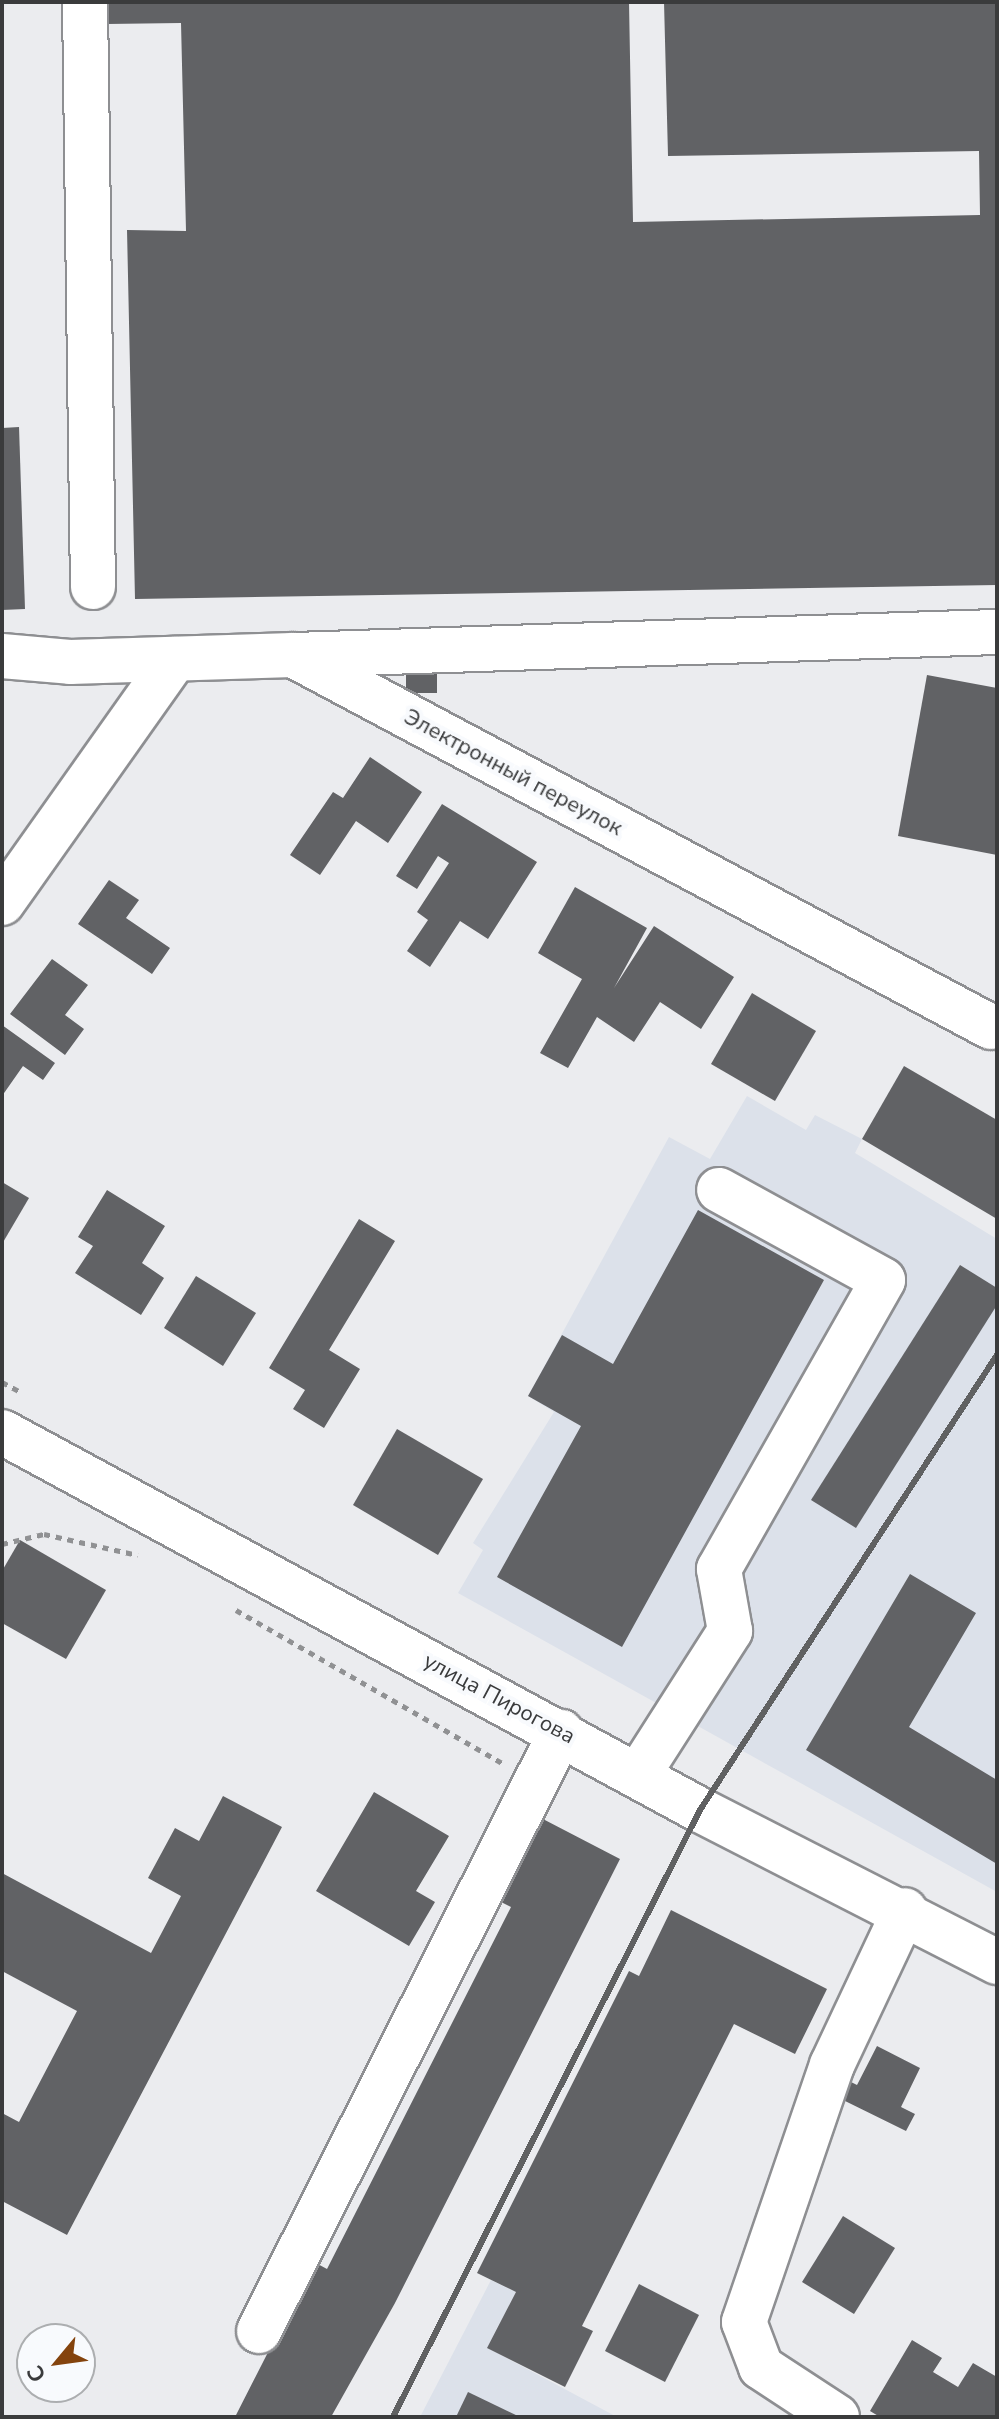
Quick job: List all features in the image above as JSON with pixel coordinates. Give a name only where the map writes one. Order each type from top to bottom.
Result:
[{"type":"street","points":[[85,2],[93,587]]},
{"type":"street","points":[[293,655],[997,632]]},
{"type":"street","name":"Электронный переулок","points":[[2,656],[175,659],[293,655],[991,1027]]},
{"type":"street","points":[[2,903],[175,659]]},
{"type":"street","points":[[638,1775],[730,1631],[719,1569],[883,1280],[719,1190]]},
{"type":"street","name":"улица Пирогова","points":[[11,1440],[638,1775],[905,1910],[997,1962]]},
{"type":"street","points":[[259,2331],[561,1732]]},
{"type":"street","points":[[837,2417],[761,2367],[744,2322],[832,2065],[905,1910]]},
{"type":"path","points":[[2,1544],[44,1534],[151,1557]]},
{"type":"path","points":[[223,1602],[534,1782]]},
{"type":"shaded area","points":[[747,1096],[806,1130],[815,1115],[862,1139],[855,1153],[997,1239],[997,1892],[458,1593],[483,1550],[473,1543],[554,1412],[528,1396],[669,1137],[710,1159]]},
{"type":"shaded area","points":[[491,2280],[516,2292],[488,2348],[617,2417],[420,2417]]},
{"type":"building","points":[[106,2],[629,2],[633,222],[980,215],[979,151],[668,156],[664,2],[997,2],[997,585],[135,599],[127,230],[186,231],[181,23],[107,24]]},
{"type":"building","points":[[19,427],[25,609],[2,610],[2,428]]},
{"type":"building","points":[[406,653],[437,653],[437,693],[406,693]]},
{"type":"building","points":[[927,675],[997,688],[997,855],[898,836]]},
{"type":"building","points":[[370,757],[422,792],[388,843],[356,821],[320,875],[290,855],[333,792],[343,798]]},
{"type":"building","points":[[442,804],[537,862],[488,939],[460,921],[430,967],[407,951],[428,920],[417,912],[449,863],[438,856],[417,889],[396,876]]},
{"type":"building","points":[[109,880],[139,900],[126,918],[170,948],[152,974],[78,924]]},
{"type":"building","points":[[575,887],[647,928],[614,988],[654,926],[734,977],[701,1029],[660,1002],[634,1042],[597,1017],[568,1068],[540,1053],[582,979],[538,953]]},
{"type":"building","points":[[52,959],[88,985],[65,1015],[84,1029],[65,1055],[10,1014]]},
{"type":"building","points":[[752,993],[816,1031],[775,1101],[711,1064]]},
{"type":"building","points":[[2,1025],[55,1063],[43,1080],[23,1066],[2,1096]]},
{"type":"building","points":[[904,1066],[997,1120],[997,1219],[862,1139]]},
{"type":"building","points":[[2,1182],[29,1198],[2,1244]]},
{"type":"building","points":[[107,1190],[165,1226],[142,1263],[164,1278],[141,1315],[75,1273],[93,1246],[78,1237]]},
{"type":"building","points":[[698,1210],[824,1280],[622,1647],[497,1577],[581,1426],[528,1396],[562,1335],[613,1364]]},
{"type":"building","points":[[359,1219],[395,1241],[329,1350],[360,1369],[324,1428],[293,1409],[305,1390],[269,1368]]},
{"type":"building","points":[[960,1265],[997,1288],[997,1305],[856,1528],[811,1500]]},
{"type":"building","points":[[196,1276],[256,1313],[223,1366],[164,1328]]},
{"type":"building","points":[[397,1429],[483,1479],[438,1555],[353,1505]]},
{"type":"building","points":[[20,1540],[106,1590],[66,1659],[2,1623],[2,1571]]},
{"type":"building","points":[[910,1574],[976,1613],[909,1727],[997,1780],[997,1864],[806,1750]]},
{"type":"building","points":[[374,1792],[449,1836],[416,1891],[435,1902],[409,1946],[316,1891]]},
{"type":"building","points":[[223,1796],[282,1827],[67,2235],[2,2201],[2,2113],[19,2122],[77,2011],[2,1971],[2,1873],[151,1953],[181,1896],[148,1878],[175,1828],[199,1841]]},
{"type":"building","points":[[541,1818],[620,1859],[395,2303],[331,2417],[235,2417],[314,2262],[327,2269],[511,1907],[499,1901]]},
{"type":"building","points":[[671,1910],[827,1989],[795,2054],[734,2024],[582,2326],[593,2331],[565,2387],[487,2348],[516,2292],[477,2273],[629,1971],[639,1976]]},
{"type":"building","points":[[877,2046],[920,2068],[901,2107],[915,2114],[906,2131],[841,2099],[849,2081],[857,2085]]},
{"type":"building","points":[[843,2216],[895,2248],[854,2314],[802,2282]]},
{"type":"building","points":[[639,2284],[699,2315],[665,2382],[605,2351]]},
{"type":"building","points":[[912,2340],[942,2358],[933,2372],[958,2387],[973,2363],[997,2377],[996,2417],[880,2417],[870,2411]]},
{"type":"building","points":[[468,2392],[520,2417],[456,2417]]},
{"type":"railway","points":[[393,2417],[700,1810],[997,1355]]}]
